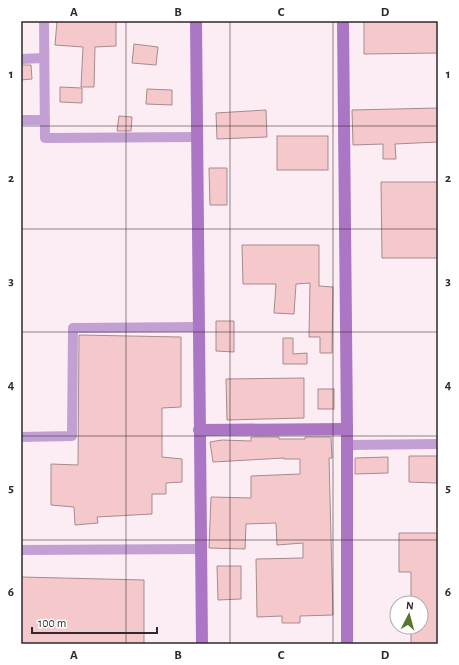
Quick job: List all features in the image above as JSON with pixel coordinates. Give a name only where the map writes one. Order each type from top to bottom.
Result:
[{"type":"street","points":[[44,21],[45,138],[197,136]]},
{"type":"street","points":[[196,21],[202,644]]},
{"type":"street","points":[[344,21],[347,644]]},
{"type":"street","points":[[21,59],[44,58]]},
{"type":"street","points":[[21,120],[45,120]]},
{"type":"street","points":[[21,438],[72,436],[73,328],[199,327]]},
{"type":"street","points":[[200,430],[347,428]]},
{"type":"street","points":[[347,445],[438,444]]},
{"type":"street","points":[[21,550],[201,550]]},
{"type":"building","points":[[57,21],[116,21],[116,46],[95,47],[94,87],[81,87],[83,47],[55,45]]},
{"type":"building","points":[[364,21],[438,21],[438,53],[364,54]]},
{"type":"building","points":[[134,44],[158,47],[156,65],[132,63]]},
{"type":"building","points":[[21,65],[31,65],[32,79],[21,80]]},
{"type":"building","points":[[60,87],[82,88],[82,103],[60,102]]},
{"type":"building","points":[[147,89],[172,90],[172,105],[146,104]]},
{"type":"building","points":[[438,108],[438,142],[395,144],[396,159],[383,159],[383,144],[353,145],[352,110]]},
{"type":"building","points":[[266,110],[267,137],[217,139],[216,113]]},
{"type":"building","points":[[119,116],[132,117],[131,131],[117,131]]},
{"type":"building","points":[[277,136],[328,136],[328,170],[277,170]]},
{"type":"building","points":[[209,168],[227,168],[227,205],[210,205]]},
{"type":"building","points":[[381,182],[438,182],[438,258],[382,258]]},
{"type":"building","points":[[242,245],[319,245],[319,286],[333,287],[332,353],[320,353],[320,337],[309,337],[310,283],[296,284],[294,314],[274,313],[276,284],[243,284]]},
{"type":"building","points":[[216,321],[234,321],[234,352],[216,351]]},
{"type":"building","points":[[79,335],[181,337],[181,407],[162,408],[162,457],[182,459],[182,482],[166,483],[166,494],[152,494],[152,514],[97,517],[98,523],[75,525],[74,507],[51,505],[51,464],[78,465]]},
{"type":"building","points":[[283,338],[293,338],[293,354],[307,353],[307,364],[283,364]]},
{"type":"building","points":[[304,378],[304,418],[227,420],[226,379]]},
{"type":"building","points":[[318,389],[334,389],[334,409],[318,409]]},
{"type":"building","points":[[251,437],[305,439],[305,437],[331,437],[332,458],[329,458],[333,615],[300,616],[300,623],[282,623],[282,616],[257,617],[256,559],[303,558],[303,543],[277,545],[276,523],[246,524],[245,549],[209,548],[211,497],[251,498],[251,476],[300,474],[300,459],[284,458],[213,462],[210,442],[222,440],[251,441]]},
{"type":"building","points":[[409,456],[437,456],[437,483],[409,482]]},
{"type":"building","points":[[388,457],[388,473],[355,474],[355,458]]},
{"type":"building","points":[[399,533],[438,533],[438,644],[411,644],[411,635],[429,635],[429,595],[411,595],[411,572],[399,572]]},
{"type":"building","points":[[217,566],[241,566],[241,599],[218,600]]},
{"type":"building","points":[[21,577],[144,580],[144,644],[21,644]]}]
